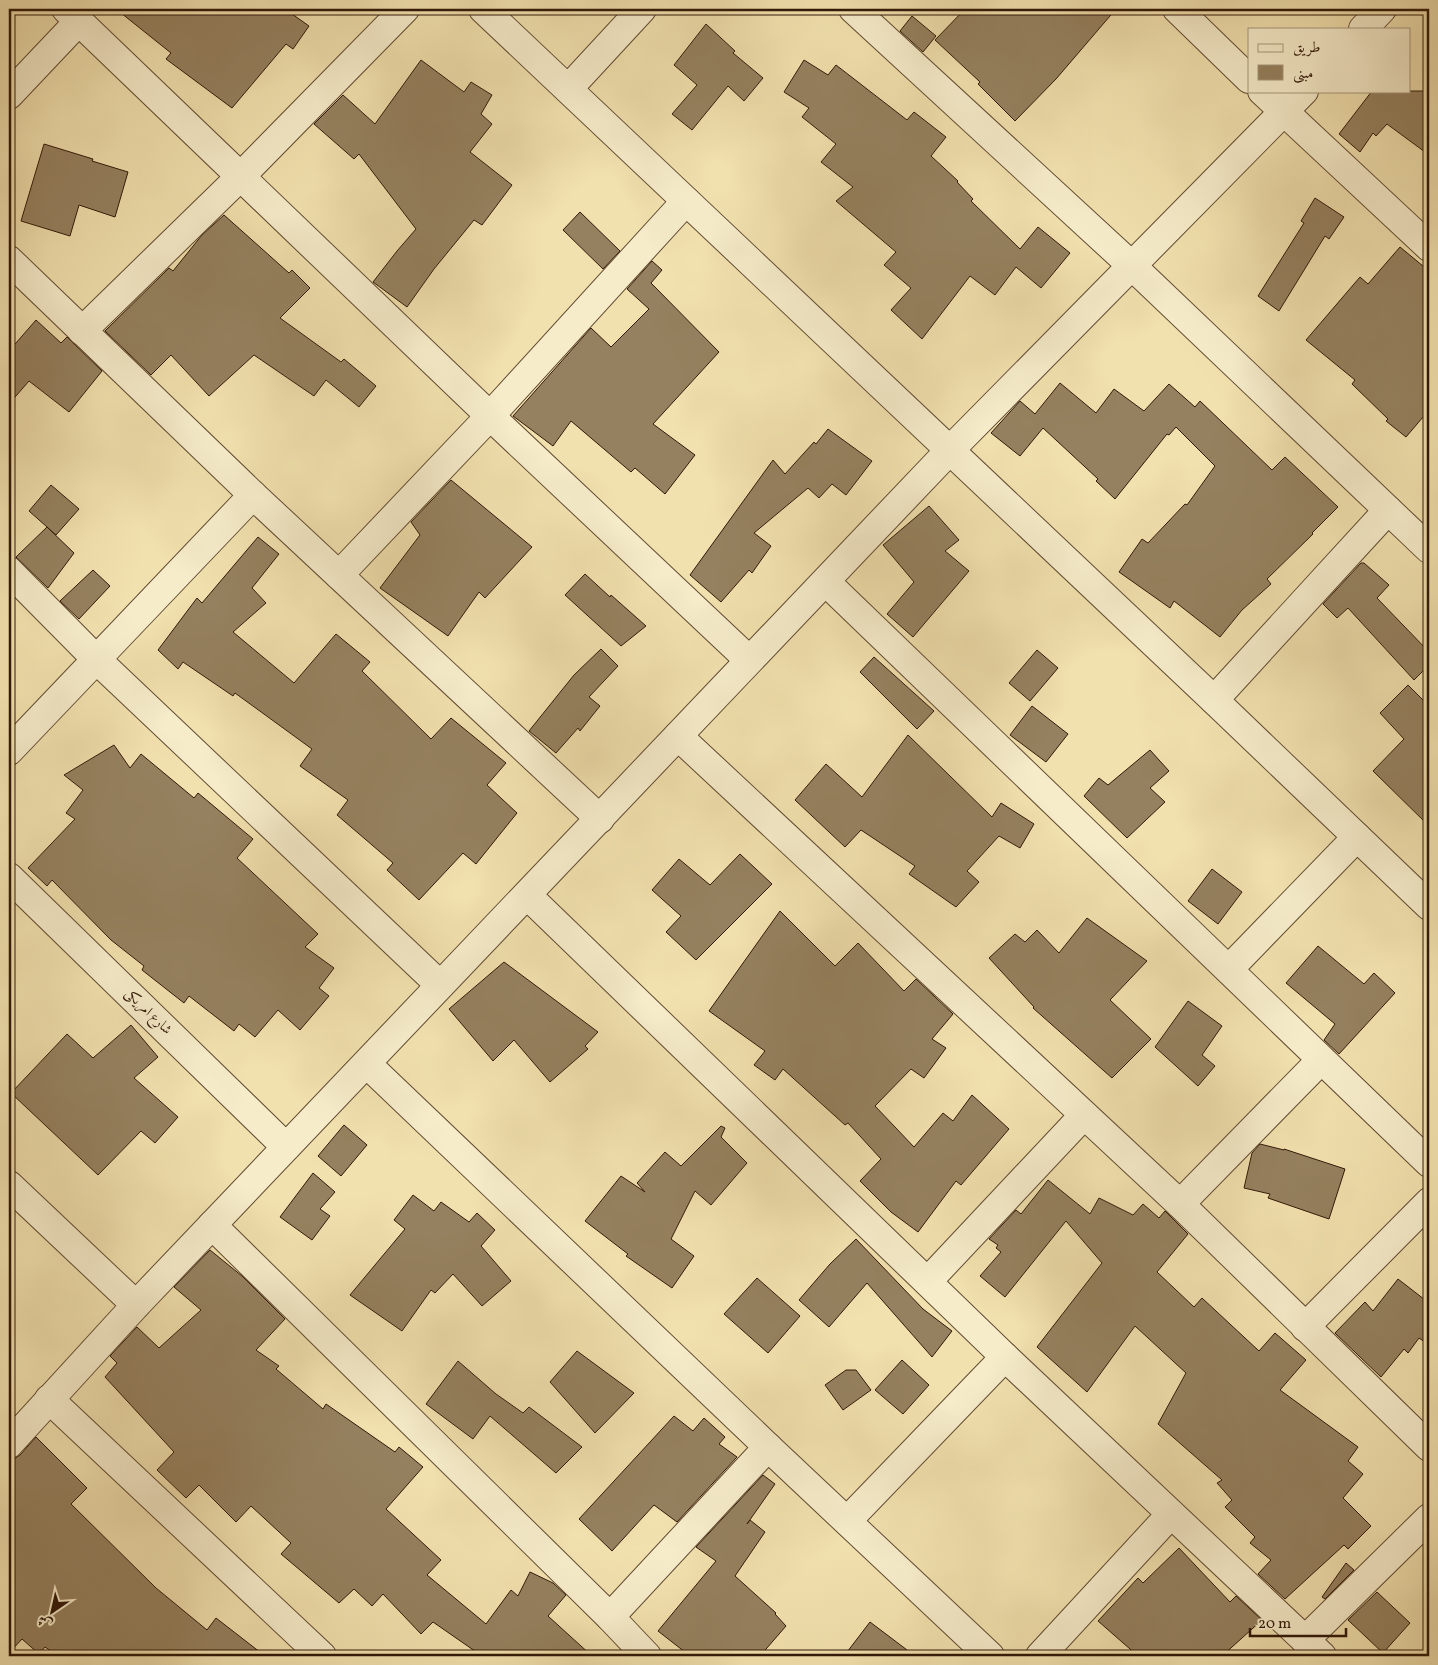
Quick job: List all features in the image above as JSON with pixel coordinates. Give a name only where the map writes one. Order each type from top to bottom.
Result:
[{"type":"street","points":[[82,331],[242,176],[405,9]]},
{"type":"street","points":[[483,9],[1214,700],[1429,906]]},
{"type":"street","points":[[568,89],[642,9]]},
{"type":"street","points":[[1177,9],[1248,78]]},
{"type":"street","points":[[1364,28],[1382,9]]},
{"type":"street","points":[[861,11],[1429,549]]},
{"type":"street","points":[[9,95],[73,15],[490,416],[749,660]]},
{"type":"street","points":[[1263,92],[1429,247]]},
{"type":"street","points":[[9,1444],[136,1305],[950,450],[1303,92]]},
{"type":"street","points":[[339,575],[490,416],[686,201]]},
{"type":"street","points":[[9,261],[253,495],[600,819]]},
{"type":"street","points":[[9,751],[253,495]]},
{"type":"street","points":[[1214,700],[1388,510]]},
{"type":"street","points":[[9,571],[96,659],[440,985]]},
{"type":"street","points":[[826,582],[1429,1164]]},
{"type":"street","points":[[678,736],[1180,1204],[1429,1447]]},
{"type":"street","points":[[1229,970],[1358,837]]},
{"type":"street","name":"شارع امريكى","points":[[9,877],[286,1147]]},
{"type":"street","points":[[528,895],[1005,1357],[1314,1648],[1429,1518]]},
{"type":"street","points":[[1180,1204],[1321,1060]]},
{"type":"street","points":[[367,1064],[990,1656]]},
{"type":"street","points":[[928,1281],[1084,1115]]},
{"type":"street","points":[[9,1185],[136,1305]]},
{"type":"street","points":[[1305,1327],[1429,1202]]},
{"type":"street","points":[[212,1225],[610,1617],[647,1656]]},
{"type":"street","points":[[847,1522],[1005,1357]]},
{"type":"street","points":[[49,1400],[322,1656]]},
{"type":"street","points":[[610,1617],[768,1447]]},
{"type":"street","points":[[1040,1656],[1171,1514]]},
{"type":"building","points":[[116,9],[285,9],[309,26],[293,49],[286,44],[232,108],[166,59],[171,53]]},
{"type":"building","points":[[965,9],[1116,9],[1056,79],[1015,121],[978,84],[980,82],[935,40]]},
{"type":"building","points":[[912,16],[936,36],[923,52],[900,31]]},
{"type":"building","points":[[706,24],[735,51],[733,53],[763,78],[744,101],[728,86],[692,130],[672,114],[697,85],[674,65]]},
{"type":"building","points":[[421,60],[464,92],[471,82],[492,95],[481,114],[492,124],[470,152],[512,185],[482,225],[474,220],[434,269],[407,307],[373,282],[416,229],[359,154],[354,159],[314,124],[343,95],[375,124]]},
{"type":"building","points":[[804,60],[828,75],[836,65],[907,120],[914,112],[946,137],[931,156],[958,181],[973,199],[971,201],[1020,249],[1038,227],[1070,253],[1041,288],[1016,267],[995,295],[970,276],[922,339],[891,310],[911,288],[884,265],[896,252],[836,201],[853,187],[821,162],[836,144],[802,117],[809,108],[784,92]]},
{"type":"building","points":[[1429,91],[1429,155],[1387,124],[1376,136],[1373,133],[1360,152],[1339,134],[1371,92]]},
{"type":"building","points":[[44,144],[128,172],[115,217],[79,205],[70,236],[21,221]]},
{"type":"building","points":[[1315,198],[1344,217],[1329,239],[1325,236],[1279,311],[1258,296],[1304,223],[1301,221]]},
{"type":"building","points":[[580,212],[620,251],[603,269],[563,230]]},
{"type":"building","points":[[224,215],[289,273],[292,270],[310,288],[280,318],[341,362],[344,359],[376,386],[359,407],[326,380],[314,396],[254,355],[209,396],[171,355],[151,375],[105,331],[169,268],[173,271],[202,235]]},
{"type":"building","points":[[1400,247],[1429,271],[1429,410],[1406,437],[1386,421],[1388,419],[1352,384],[1355,380],[1306,340],[1360,277],[1368,284]]},
{"type":"building","points":[[652,261],[662,270],[651,283],[719,352],[653,424],[695,455],[665,494],[635,468],[631,472],[571,421],[553,446],[513,416],[591,328],[611,347],[649,309],[627,289]]},
{"type":"building","points":[[36,320],[61,343],[67,337],[102,371],[69,412],[29,381],[9,404],[9,351]]},
{"type":"building","points":[[1060,383],[1096,413],[1114,389],[1144,411],[1169,384],[1195,407],[1200,401],[1272,470],[1285,457],[1338,507],[1267,579],[1271,584],[1242,610],[1220,637],[1174,601],[1170,608],[1119,572],[1142,539],[1148,543],[1185,504],[1187,505],[1215,466],[1176,427],[1169,435],[1167,434],[1115,499],[1096,481],[1098,479],[1043,428],[1020,456],[991,433],[1020,401],[1035,414]]},
{"type":"building","points":[[828,429],[872,461],[846,495],[832,484],[819,498],[808,488],[754,533],[771,546],[752,573],[749,570],[721,602],[690,575],[773,460],[785,474],[814,442],[816,444]]},
{"type":"building","points":[[451,480],[532,547],[485,598],[479,592],[448,636],[380,588],[420,535],[411,522]]},
{"type":"building","points":[[51,485],[79,509],[56,535],[29,511]]},
{"type":"building","points":[[929,506],[959,540],[945,551],[969,571],[913,637],[887,614],[914,582],[883,545]]},
{"type":"building","points":[[47,527],[74,553],[48,588],[16,557]]},
{"type":"building","points":[[258,537],[279,554],[252,588],[266,603],[233,632],[294,683],[336,634],[370,662],[362,671],[431,739],[451,718],[506,763],[487,785],[517,813],[476,864],[463,853],[419,900],[387,870],[393,863],[337,815],[348,800],[300,766],[312,749],[235,693],[233,696],[183,662],[178,669],[158,650],[197,598],[202,603]]},
{"type":"building","points":[[1361,563],[1364,563],[1389,585],[1377,598],[1429,652],[1429,665],[1414,680],[1348,608],[1337,618],[1323,604]]},
{"type":"building","points":[[93,570],[110,586],[79,619],[60,601]]},
{"type":"building","points":[[585,574],[646,626],[621,646],[565,595]]},
{"type":"building","points":[[601,649],[618,666],[589,697],[600,706],[580,731],[578,728],[556,753],[529,731],[574,675]]},
{"type":"building","points":[[1037,650],[1058,668],[1030,701],[1009,683]]},
{"type":"building","points":[[874,657],[934,711],[917,729],[860,672]]},
{"type":"building","points":[[1408,685],[1429,706],[1429,826],[1373,771],[1404,739],[1380,713]]},
{"type":"building","points":[[1032,706],[1068,734],[1046,762],[1010,735]]},
{"type":"building","points":[[908,735],[992,817],[1001,803],[1034,824],[1020,848],[999,836],[967,871],[979,882],[956,907],[909,874],[915,866],[861,830],[845,847],[795,800],[826,764],[862,797]]},
{"type":"building","points":[[114,745],[130,768],[141,754],[194,798],[198,793],[253,839],[237,858],[318,934],[305,947],[334,968],[319,988],[329,996],[300,1030],[278,1010],[255,1037],[239,1024],[234,1031],[189,996],[184,1003],[142,970],[144,966],[111,940],[52,880],[47,886],[28,868],[75,819],[66,813],[83,790],[64,775]]},
{"type":"building","points":[[1150,750],[1169,771],[1150,788],[1165,802],[1127,838],[1084,796],[1099,778],[1108,785]]},
{"type":"building","points":[[740,854],[772,884],[696,960],[666,932],[681,916],[652,890],[679,859],[710,885]]},
{"type":"building","points":[[1212,869],[1242,892],[1218,924],[1188,901]]},
{"type":"building","points":[[780,911],[835,966],[858,943],[904,991],[916,979],[953,1014],[932,1039],[946,1048],[924,1078],[911,1069],[875,1106],[914,1147],[943,1113],[953,1121],[972,1095],[1009,1129],[961,1185],[956,1181],[918,1232],[891,1212],[860,1181],[881,1159],[848,1123],[845,1125],[783,1069],[775,1080],[754,1065],[765,1051],[709,1011]]},
{"type":"building","points":[[1087,918],[1147,961],[1110,1000],[1151,1039],[1112,1078],[1033,1008],[989,958],[1015,934],[1025,942],[1037,930],[1059,953]]},
{"type":"building","points":[[1318,946],[1364,984],[1374,973],[1395,993],[1339,1054],[1324,1040],[1335,1024],[1286,983]]},
{"type":"building","points":[[504,962],[598,1032],[585,1046],[588,1049],[550,1082],[514,1040],[493,1061],[449,1009]]},
{"type":"building","points":[[1188,1001],[1222,1026],[1202,1055],[1215,1066],[1198,1086],[1155,1047]]},
{"type":"building","points":[[131,1025],[158,1057],[134,1078],[178,1117],[155,1143],[141,1131],[98,1175],[11,1093],[67,1034],[93,1058]]},
{"type":"building","points":[[344,1125],[367,1145],[341,1176],[318,1156]]},
{"type":"building","points":[[721,1126],[725,1128],[721,1137],[747,1163],[711,1205],[695,1191],[671,1239],[694,1256],[672,1288],[626,1256],[628,1254],[585,1221],[621,1176],[645,1192],[637,1183],[665,1152],[681,1166]]},
{"type":"building","points":[[1260,1144],[1284,1149],[1345,1169],[1329,1219],[1268,1198],[1270,1194],[1244,1188],[1252,1153]]},
{"type":"building","points":[[313,1173],[335,1192],[320,1209],[330,1216],[312,1240],[280,1217]]},
{"type":"building","points":[[1048,1180],[1090,1214],[1099,1198],[1133,1215],[1143,1204],[1159,1218],[1165,1211],[1188,1234],[1157,1272],[1194,1307],[1202,1298],[1259,1351],[1275,1333],[1306,1360],[1280,1390],[1358,1447],[1348,1461],[1363,1474],[1343,1498],[1371,1526],[1348,1549],[1344,1545],[1285,1599],[1258,1574],[1271,1560],[1250,1543],[1255,1537],[1225,1507],[1232,1500],[1217,1483],[1222,1480],[1158,1424],[1186,1373],[1135,1326],[1087,1392],[1037,1347],[1102,1263],[1066,1221],[1005,1297],[980,1276],[1001,1252],[996,1248],[998,1245],[989,1239],[1016,1210],[1021,1214]]},
{"type":"building","points":[[413,1195],[434,1211],[441,1202],[469,1222],[477,1213],[495,1230],[481,1246],[511,1281],[482,1306],[453,1274],[435,1293],[431,1290],[402,1331],[350,1295],[405,1229],[394,1220]]},
{"type":"building","points":[[856,1239],[923,1309],[952,1331],[932,1357],[867,1283],[829,1327],[799,1300],[830,1264]]},
{"type":"building","points":[[210,1250],[242,1276],[285,1319],[256,1350],[279,1366],[276,1369],[323,1409],[326,1404],[395,1452],[399,1447],[423,1467],[386,1509],[441,1560],[427,1575],[486,1624],[511,1590],[518,1596],[530,1572],[553,1583],[566,1595],[548,1616],[592,1656],[482,1656],[433,1622],[421,1634],[383,1594],[372,1606],[354,1589],[339,1603],[281,1554],[291,1543],[251,1506],[236,1522],[199,1485],[186,1498],[157,1470],[174,1452],[105,1377],[117,1363],[110,1356],[137,1327],[159,1348],[201,1310],[174,1287]]},
{"type":"building","points":[[757,1278],[800,1316],[768,1353],[724,1314]]},
{"type":"building","points":[[1398,1279],[1429,1303],[1429,1345],[1419,1338],[1408,1353],[1404,1349],[1381,1377],[1335,1333],[1365,1302],[1373,1311]]},
{"type":"building","points":[[577,1351],[634,1393],[595,1433],[550,1382]]},
{"type":"building","points":[[902,1360],[929,1385],[903,1414],[875,1390]]},
{"type":"building","points":[[458,1361],[496,1394],[523,1413],[529,1407],[582,1447],[556,1473],[490,1416],[473,1439],[426,1404]]},
{"type":"building","points":[[846,1370],[856,1370],[871,1390],[843,1410],[825,1385]]},
{"type":"building","points":[[674,1416],[693,1431],[704,1418],[725,1437],[719,1444],[737,1457],[677,1522],[654,1505],[612,1551],[579,1519]]},
{"type":"building","points":[[36,1437],[87,1488],[71,1504],[156,1588],[207,1630],[216,1618],[265,1656],[58,1656],[45,1647],[39,1654],[22,1639],[9,1653],[9,1459],[14,1459],[20,1455]]},
{"type":"building","points":[[763,1475],[775,1484],[747,1524],[750,1520],[765,1532],[735,1576],[776,1613],[786,1626],[760,1656],[690,1656],[658,1631],[716,1561],[696,1547]]},
{"type":"building","points":[[1179,1548],[1230,1602],[1236,1596],[1262,1620],[1222,1656],[1138,1656],[1098,1621],[1138,1578],[1143,1583]]},
{"type":"building","points":[[1346,1563],[1354,1570],[1325,1599],[1322,1597]]},
{"type":"building","points":[[1377,1592],[1410,1623],[1383,1653],[1348,1620]]},
{"type":"building","points":[[870,1622],[915,1656],[844,1656]]}]
